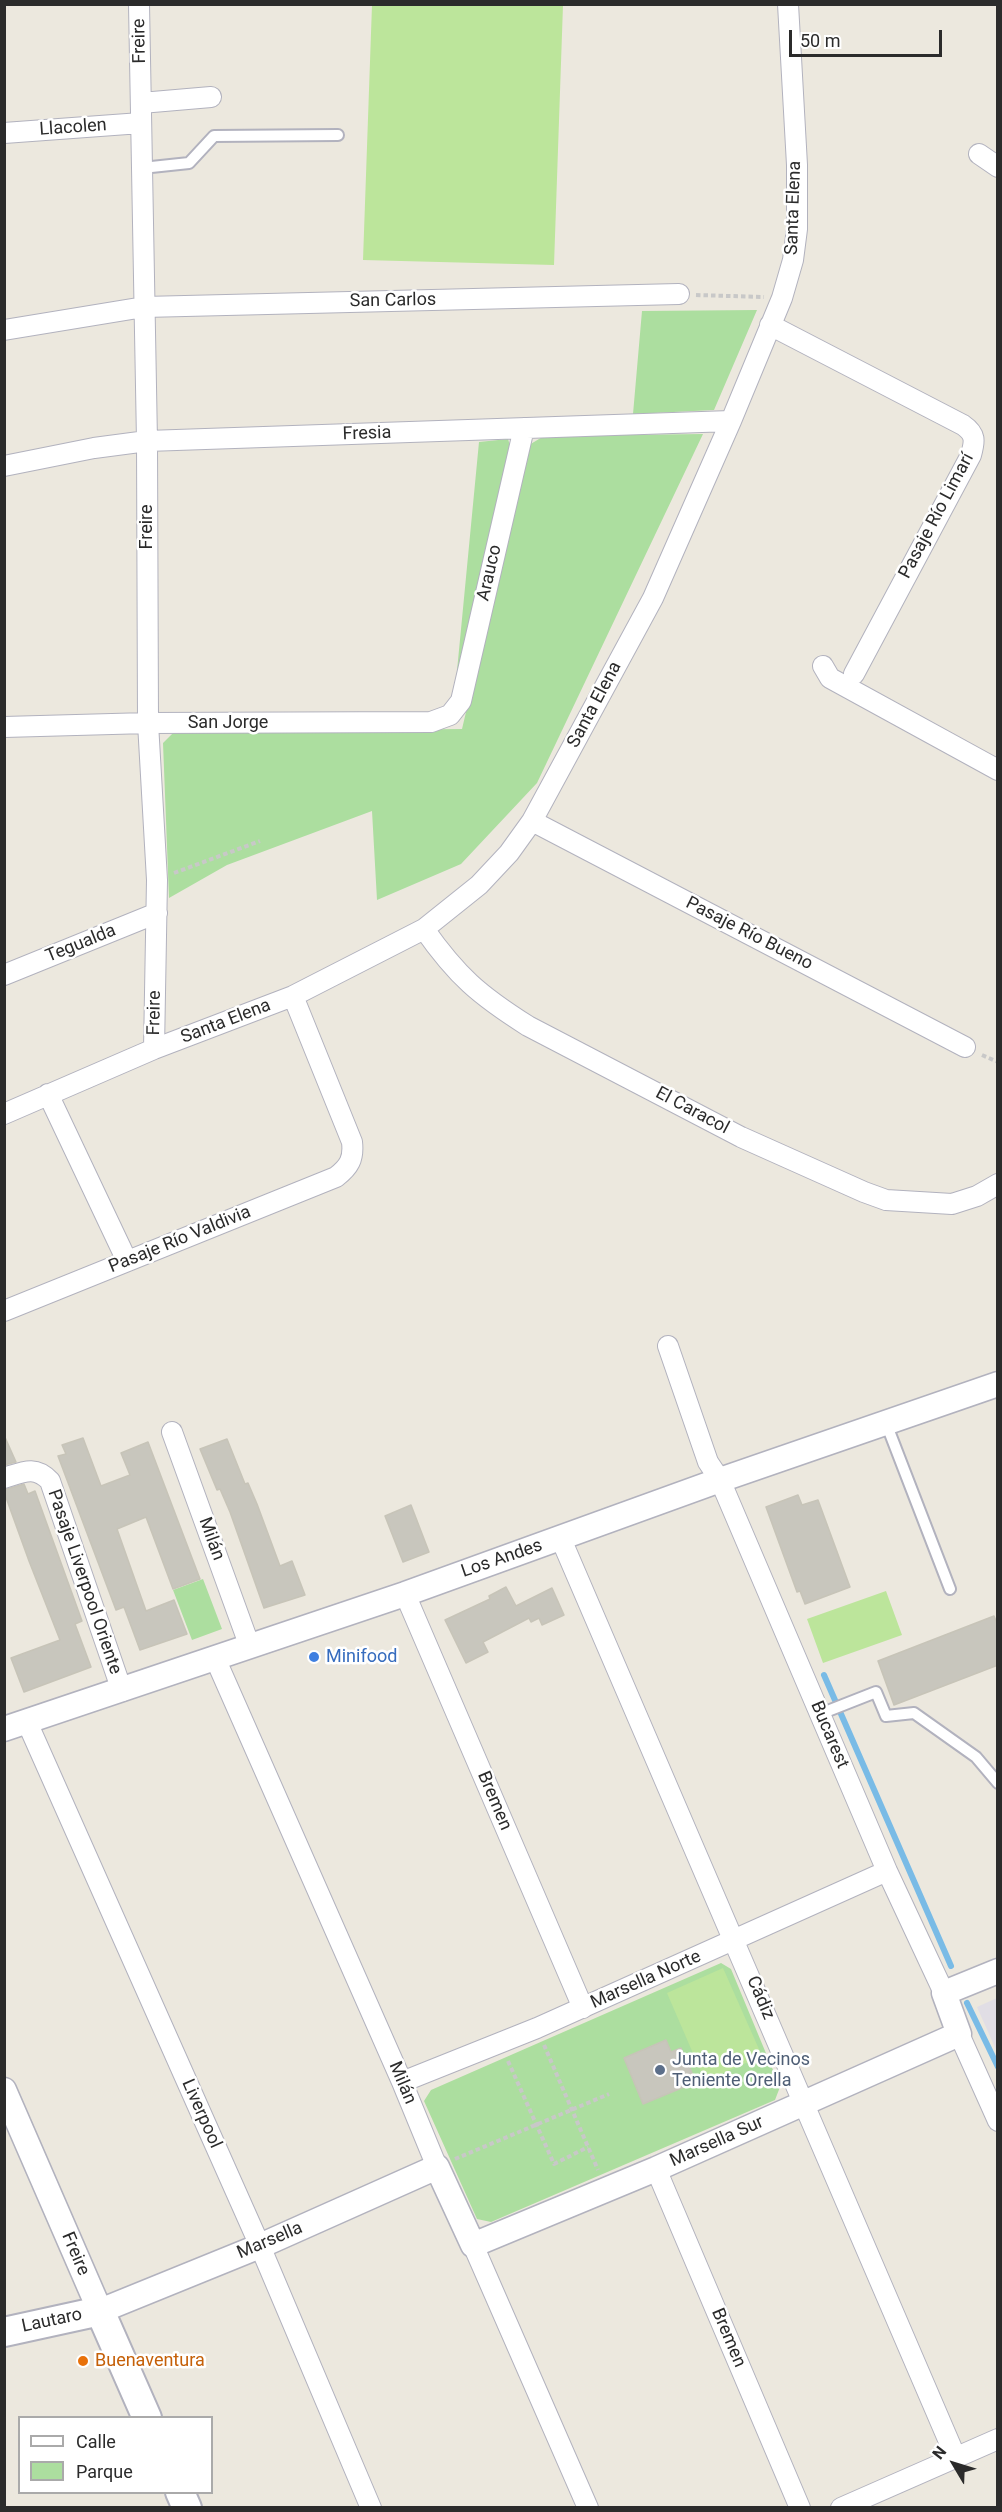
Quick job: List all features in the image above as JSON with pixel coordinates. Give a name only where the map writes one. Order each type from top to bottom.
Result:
[{"type":"main road","name":"Lautaro","points":[[4,2332],[100,2311]]},
{"type":"main road","name":"Freire","points":[[100,2311],[146,2416]]},
{"type":"main road","points":[[180,2494],[187,2508]]},
{"type":"street","name":"Freire","points":[[139,4],[147,441],[148,723],[157,880],[154,1049]]},
{"type":"street","name":"Santa Elena","points":[[4,1114],[154,1049],[293,996],[424,928],[479,885],[509,853],[532,821],[653,598],[782,298],[793,260],[797,229],[797,165],[788,4]]},
{"type":"street","points":[[141,103],[211,97]]},
{"type":"street","name":"Llacolen","points":[[4,133],[141,123]]},
{"type":"street","points":[[979,154],[998,166]]},
{"type":"street","name":"San Carlos","points":[[4,330],[144,307],[678,294]]},
{"type":"street","name":"Pasaje Río Limarí","points":[[770,325],[963,425],[974,437],[975,443],[970,455],[854,674]]},
{"type":"street","name":"Fresia","points":[[4,466],[94,448],[147,441],[731,421]]},
{"type":"street","name":"Arauco","points":[[450,714],[460,700],[524,428]]},
{"type":"street","points":[[824,666],[830,678],[998,770]]},
{"type":"street","name":"San Jorge","points":[[4,727],[148,723],[431,722],[450,714]]},
{"type":"street","name":"Pasaje Río Bueno","points":[[532,821],[966,1047]]},
{"type":"street","name":"Tegualda","points":[[4,975],[157,913]]},
{"type":"street","name":"El Caracol","points":[[424,928],[445,959],[470,986],[528,1026],[741,1137],[811,1169],[886,1200],[918,1203],[952,1204],[977,1196],[998,1184]]},
{"type":"street","name":"Pasaje Río Valdivia","points":[[4,1311],[336,1177],[351,1162],[352,1142],[293,996]]},
{"type":"street","points":[[48,1094],[127,1261]]},
{"type":"street","name":"Bucarest","points":[[668,1346],[708,1462],[720,1480],[887,1871],[944,1993],[959,2034],[998,2121]]},
{"type":"street","name":"Los Andes","points":[[11,1725],[122,1691],[405,1594],[720,1480],[998,1384]]},
{"type":"street","name":"Milán","points":[[172,1432],[250,1647]]},
{"type":"street","name":"Pasaje Liverpool Oriente","points":[[4,1478],[28,1470],[44,1475],[54,1490],[122,1691]]},
{"type":"street","name":"Cádiz","points":[[561,1539],[736,1941],[956,2458]]},
{"type":"street","name":"Bremen","points":[[405,1594],[583,2008]]},
{"type":"street","name":"Milán","points":[[215,1658],[588,2508]]},
{"type":"street","name":"Liverpool","points":[[11,1725],[260,2246],[371,2508]]},
{"type":"street","name":"Marsella Norte","points":[[402,2082],[500,2044],[583,2008],[887,1871]]},
{"type":"street","points":[[944,1993],[998,1971]]},
{"type":"street","name":"Marsella Sur","points":[[473,2245],[656,2169],[959,2034]]},
{"type":"street","name":"Freire","points":[[4,2090],[100,2311]]},
{"type":"street","name":"Marsella","points":[[100,2311],[260,2246],[437,2167]]},
{"type":"street","name":"Bremen","points":[[656,2169],[800,2508]]},
{"type":"street","points":[[841,2508],[998,2439]]},
{"type":"lane","points":[[142,168],[189,163],[214,135],[338,135]]},
{"type":"lane","points":[[886,1423],[950,1589]]},
{"type":"lane","points":[[820,1714],[876,1692],[886,1716],[914,1713],[976,1757],[998,1783]]},
{"type":"path","points":[[678,294],[782,298]]},
{"type":"path","points":[[157,880],[260,841]]},
{"type":"path","points":[[537,2028],[607,2189]]},
{"type":"path","points":[[500,2044],[554,2164],[588,2147]]},
{"type":"path","points":[[437,2167],[536,2123],[609,2094]]},
{"type":"shaded area","points":[[997,1998],[997,2052],[977,2007]]},
{"type":"green space","points":[[372,5],[563,5],[554,265],[363,260]]},
{"type":"green space","points":[[757,310],[714,410],[633,414],[642,311]]},
{"type":"green space","points":[[703,434],[537,783],[461,864],[377,900],[372,811],[227,865],[169,898],[163,743],[174,732],[462,729],[529,445],[544,436]]},
{"type":"green space","points":[[508,439],[512,452],[454,702],[479,442]]},
{"type":"green space","points":[[203,1579],[222,1629],[192,1640],[173,1590]]},
{"type":"green space","points":[[886,1591],[902,1635],[823,1663],[807,1619]]},
{"type":"green space","points":[[721,1963],[731,1969],[780,2087],[775,2100],[491,2222],[477,2219],[424,2101],[431,2090]]},
{"type":"green space","points":[[723,1968],[762,2056],[705,2081],[667,1993]]},
{"type":"building","points":[[4,1435],[16,1462],[4,1465]]},
{"type":"building","points":[[83,1438],[101,1486],[130,1475],[121,1453],[148,1442],[200,1579],[173,1589],[146,1517],[117,1529],[146,1611],[174,1600],[187,1634],[140,1650],[124,1607],[116,1610],[58,1456],[66,1454],[62,1445]]},
{"type":"building","points":[[227,1439],[245,1484],[248,1483],[257,1504],[280,1566],[292,1561],[305,1595],[264,1608],[230,1512],[220,1489],[217,1490],[200,1449]]},
{"type":"building","points":[[24,1484],[28,1494],[35,1491],[82,1621],[75,1624],[91,1667],[24,1692],[11,1658],[60,1640],[4,1492],[4,1490]]},
{"type":"building","points":[[798,1495],[802,1505],[818,1500],[850,1587],[805,1604],[800,1591],[797,1592],[766,1507]]},
{"type":"building","points":[[411,1505],[429,1552],[403,1562],[385,1516]]},
{"type":"building","points":[[506,1587],[516,1606],[552,1588],[564,1615],[542,1625],[539,1618],[531,1622],[529,1618],[483,1642],[488,1652],[466,1663],[445,1620],[490,1599],[489,1596]]},
{"type":"building","points":[[994,1616],[998,1626],[998,1665],[894,1705],[878,1661]]},
{"type":"building","name":"Junta de Vecinos Teniente Orella","points":[[666,2040],[671,2052],[681,2048],[696,2082],[643,2104],[624,2058]]},
{"type":"waterway","points":[[824,1675],[951,1966]]},
{"type":"waterway","points":[[967,2003],[998,2067]]},
{"type":"place","name":"Minifood","points":[[314,1657]]},
{"type":"place","name":"Junta de Vecinos Teniente Orella","points":[[660,2070]]},
{"type":"place","name":"Buenaventura","points":[[83,2361]]}]
